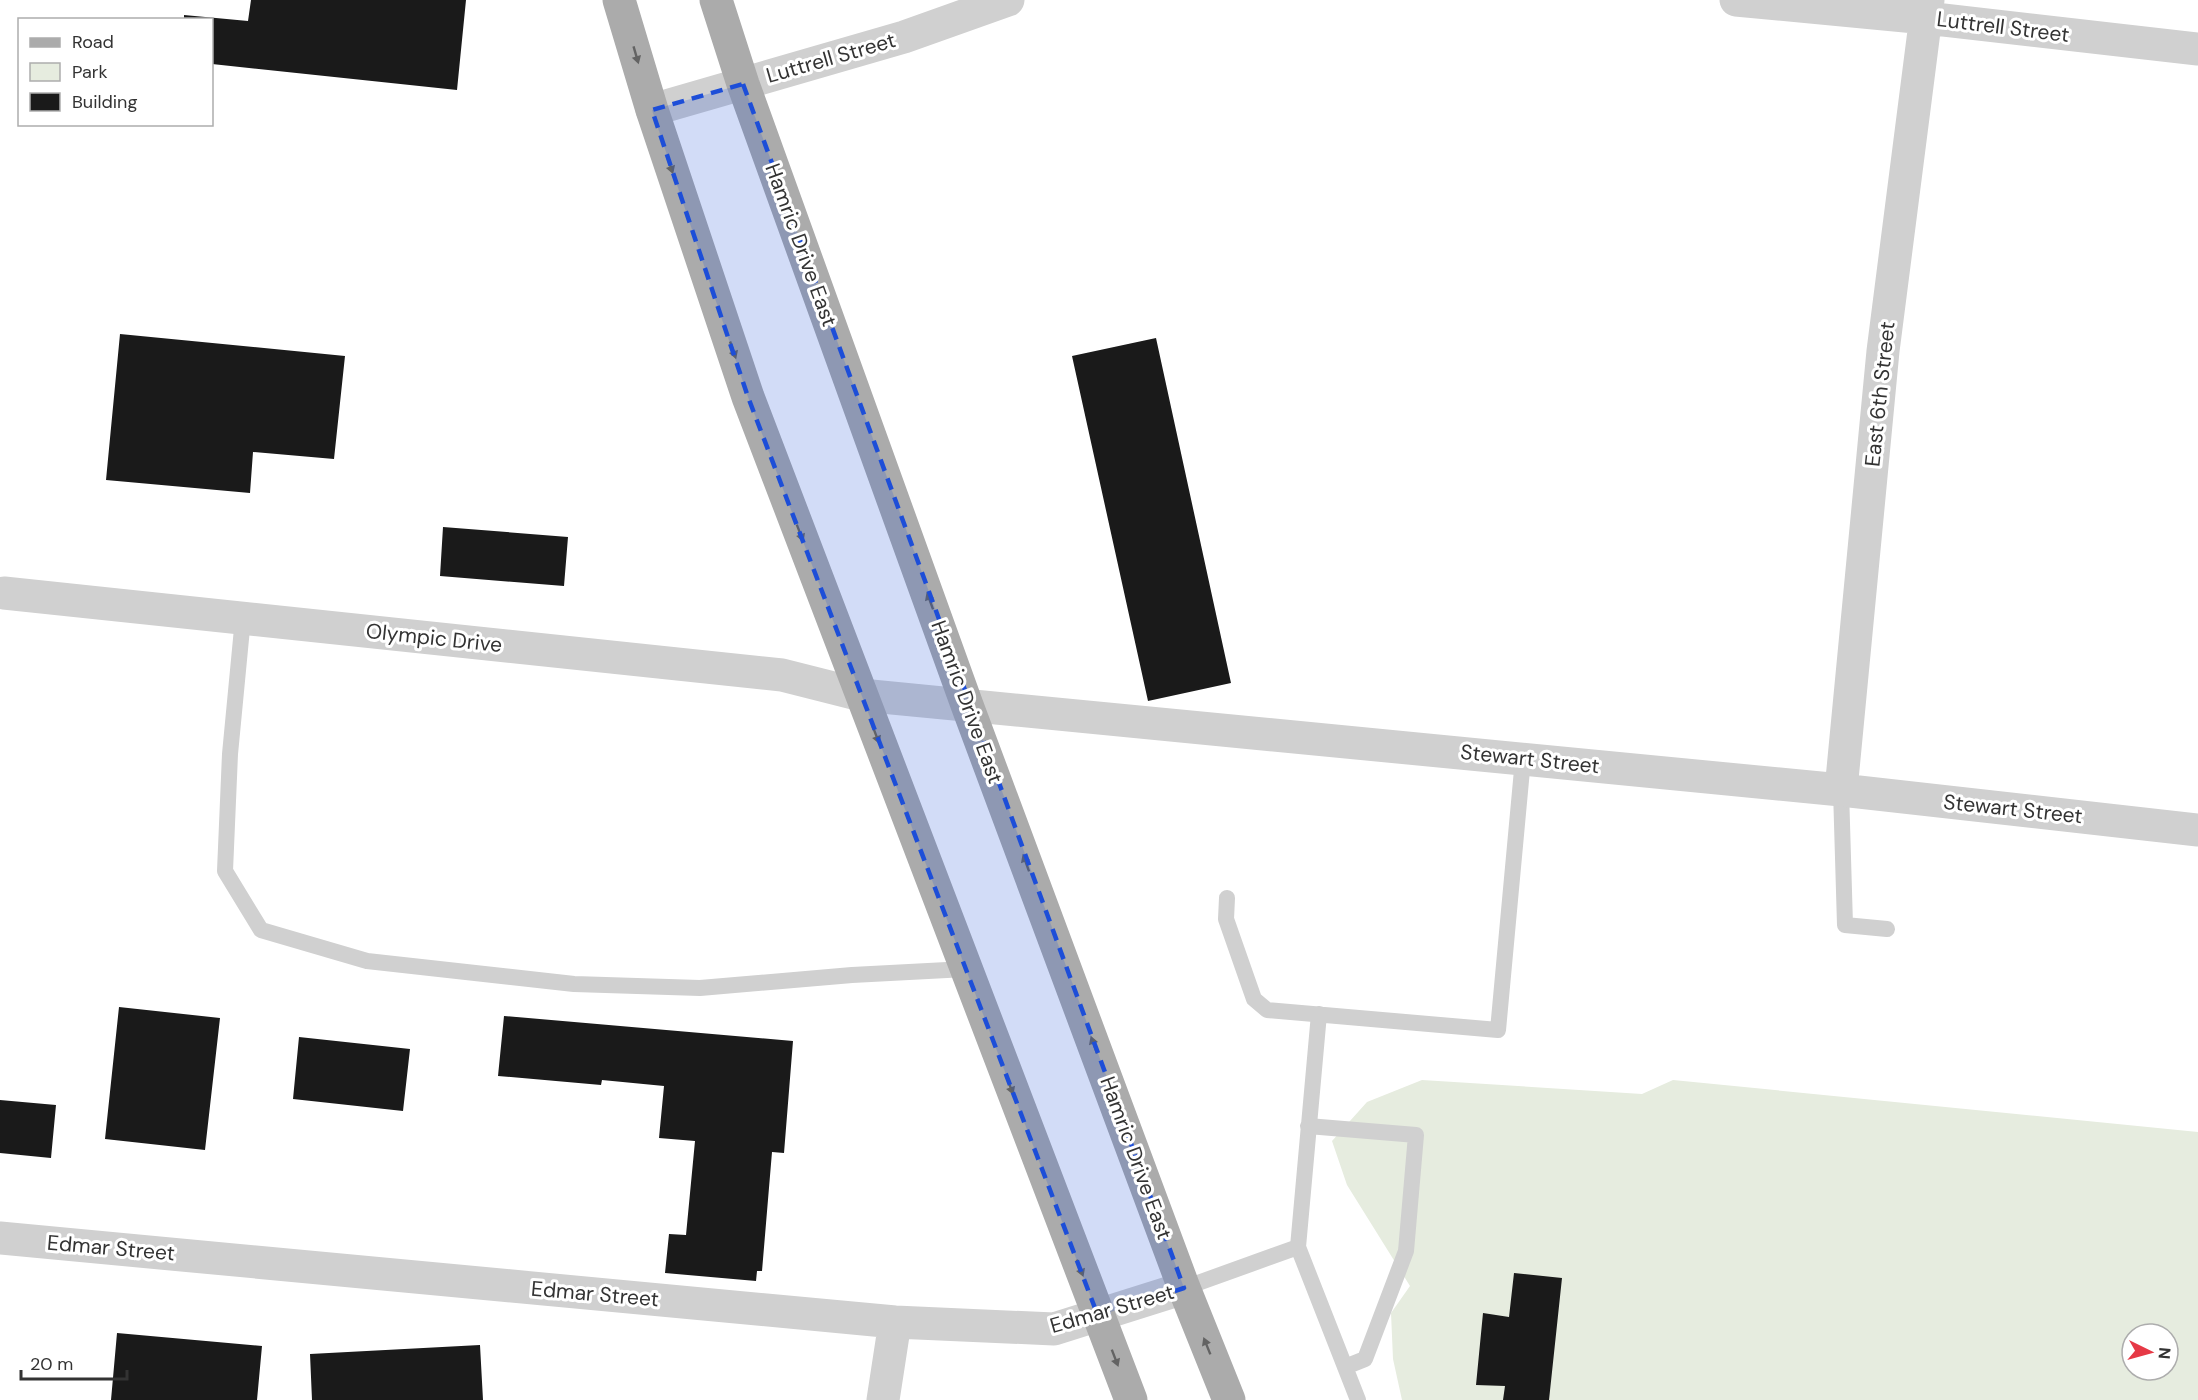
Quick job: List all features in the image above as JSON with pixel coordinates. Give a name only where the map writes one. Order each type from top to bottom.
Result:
[{"type":"main road","points":[[619,0],[652,110],[748,397],[1131,1400]]},
{"type":"main road","name":"Hamric Drive East","points":[[716,0],[743,84],[967,705],[1184,1288],[1229,1400]]},
{"type":"street","name":"Luttrell Street","points":[[652,110],[904,38],[1008,0]]},
{"type":"street","name":"Luttrell Street","points":[[1736,0],[1927,9],[2198,49]]},
{"type":"street","name":"East 6th Street","points":[[1841,790],[1883,351],[1927,9]]},
{"type":"street","name":"Olympic Drive","points":[[4,592],[782,675],[861,695]]},
{"type":"street","name":"Stewart Street","points":[[861,695],[1841,790],[2198,830]]},
{"type":"street","name":"Edmar Street","points":[[0,1238],[895,1322],[1053,1329],[1098,1317],[1184,1288]]},
{"type":"street","points":[[883,1400],[895,1322]]},
{"type":"lane","points":[[243,618],[230,754],[225,872],[261,930],[368,961],[574,984],[700,988],[852,975],[966,969]]},
{"type":"lane","points":[[1227,898],[1226,919],[1254,999],[1267,1010],[1498,1030],[1523,759]]},
{"type":"lane","points":[[1841,790],[1845,926],[1887,929]]},
{"type":"lane","points":[[1318,1014],[1298,1247],[1358,1400]]},
{"type":"lane","points":[[1308,1126],[1416,1135],[1406,1251],[1365,1359],[1345,1367]]},
{"type":"lane","points":[[1184,1288],[1298,1247]]},
{"type":"highlighted area","points":[[743,84],[1184,1288],[1098,1316],[748,397],[652,110]]},
{"type":"green space","points":[[1422,1080],[1642,1094],[1673,1080],[2198,1132],[2198,1400],[1402,1400],[1393,1359],[1391,1313],[1410,1286],[1347,1185],[1332,1141],[1367,1102]]},
{"type":"building","points":[[251,0],[466,0],[457,90],[213,64],[213,18],[184,18],[184,15],[248,21]]},
{"type":"building","points":[[120,334],[345,356],[334,459],[253,452],[250,493],[106,480]]},
{"type":"building","points":[[1156,338],[1231,683],[1148,701],[1072,356]]},
{"type":"building","points":[[443,527],[568,537],[564,586],[440,576]]},
{"type":"building","points":[[119,1007],[220,1018],[205,1150],[105,1139]]},
{"type":"building","points":[[504,1016],[793,1041],[784,1153],[772,1152],[762,1271],[757,1271],[756,1281],[665,1273],[669,1234],[686,1235],[695,1141],[659,1138],[664,1086],[602,1080],[601,1085],[498,1076]]},
{"type":"building","points":[[299,1037],[410,1049],[403,1111],[293,1099]]},
{"type":"building","points":[[0,1100],[56,1105],[51,1158],[0,1153]]},
{"type":"building","points":[[1514,1273],[1562,1278],[1549,1400],[1503,1400],[1505,1386],[1476,1385],[1483,1313],[1509,1317]]},
{"type":"building","points":[[117,1333],[262,1346],[257,1400],[111,1400]]},
{"type":"building","points":[[480,1345],[483,1400],[312,1400],[310,1354]]}]
